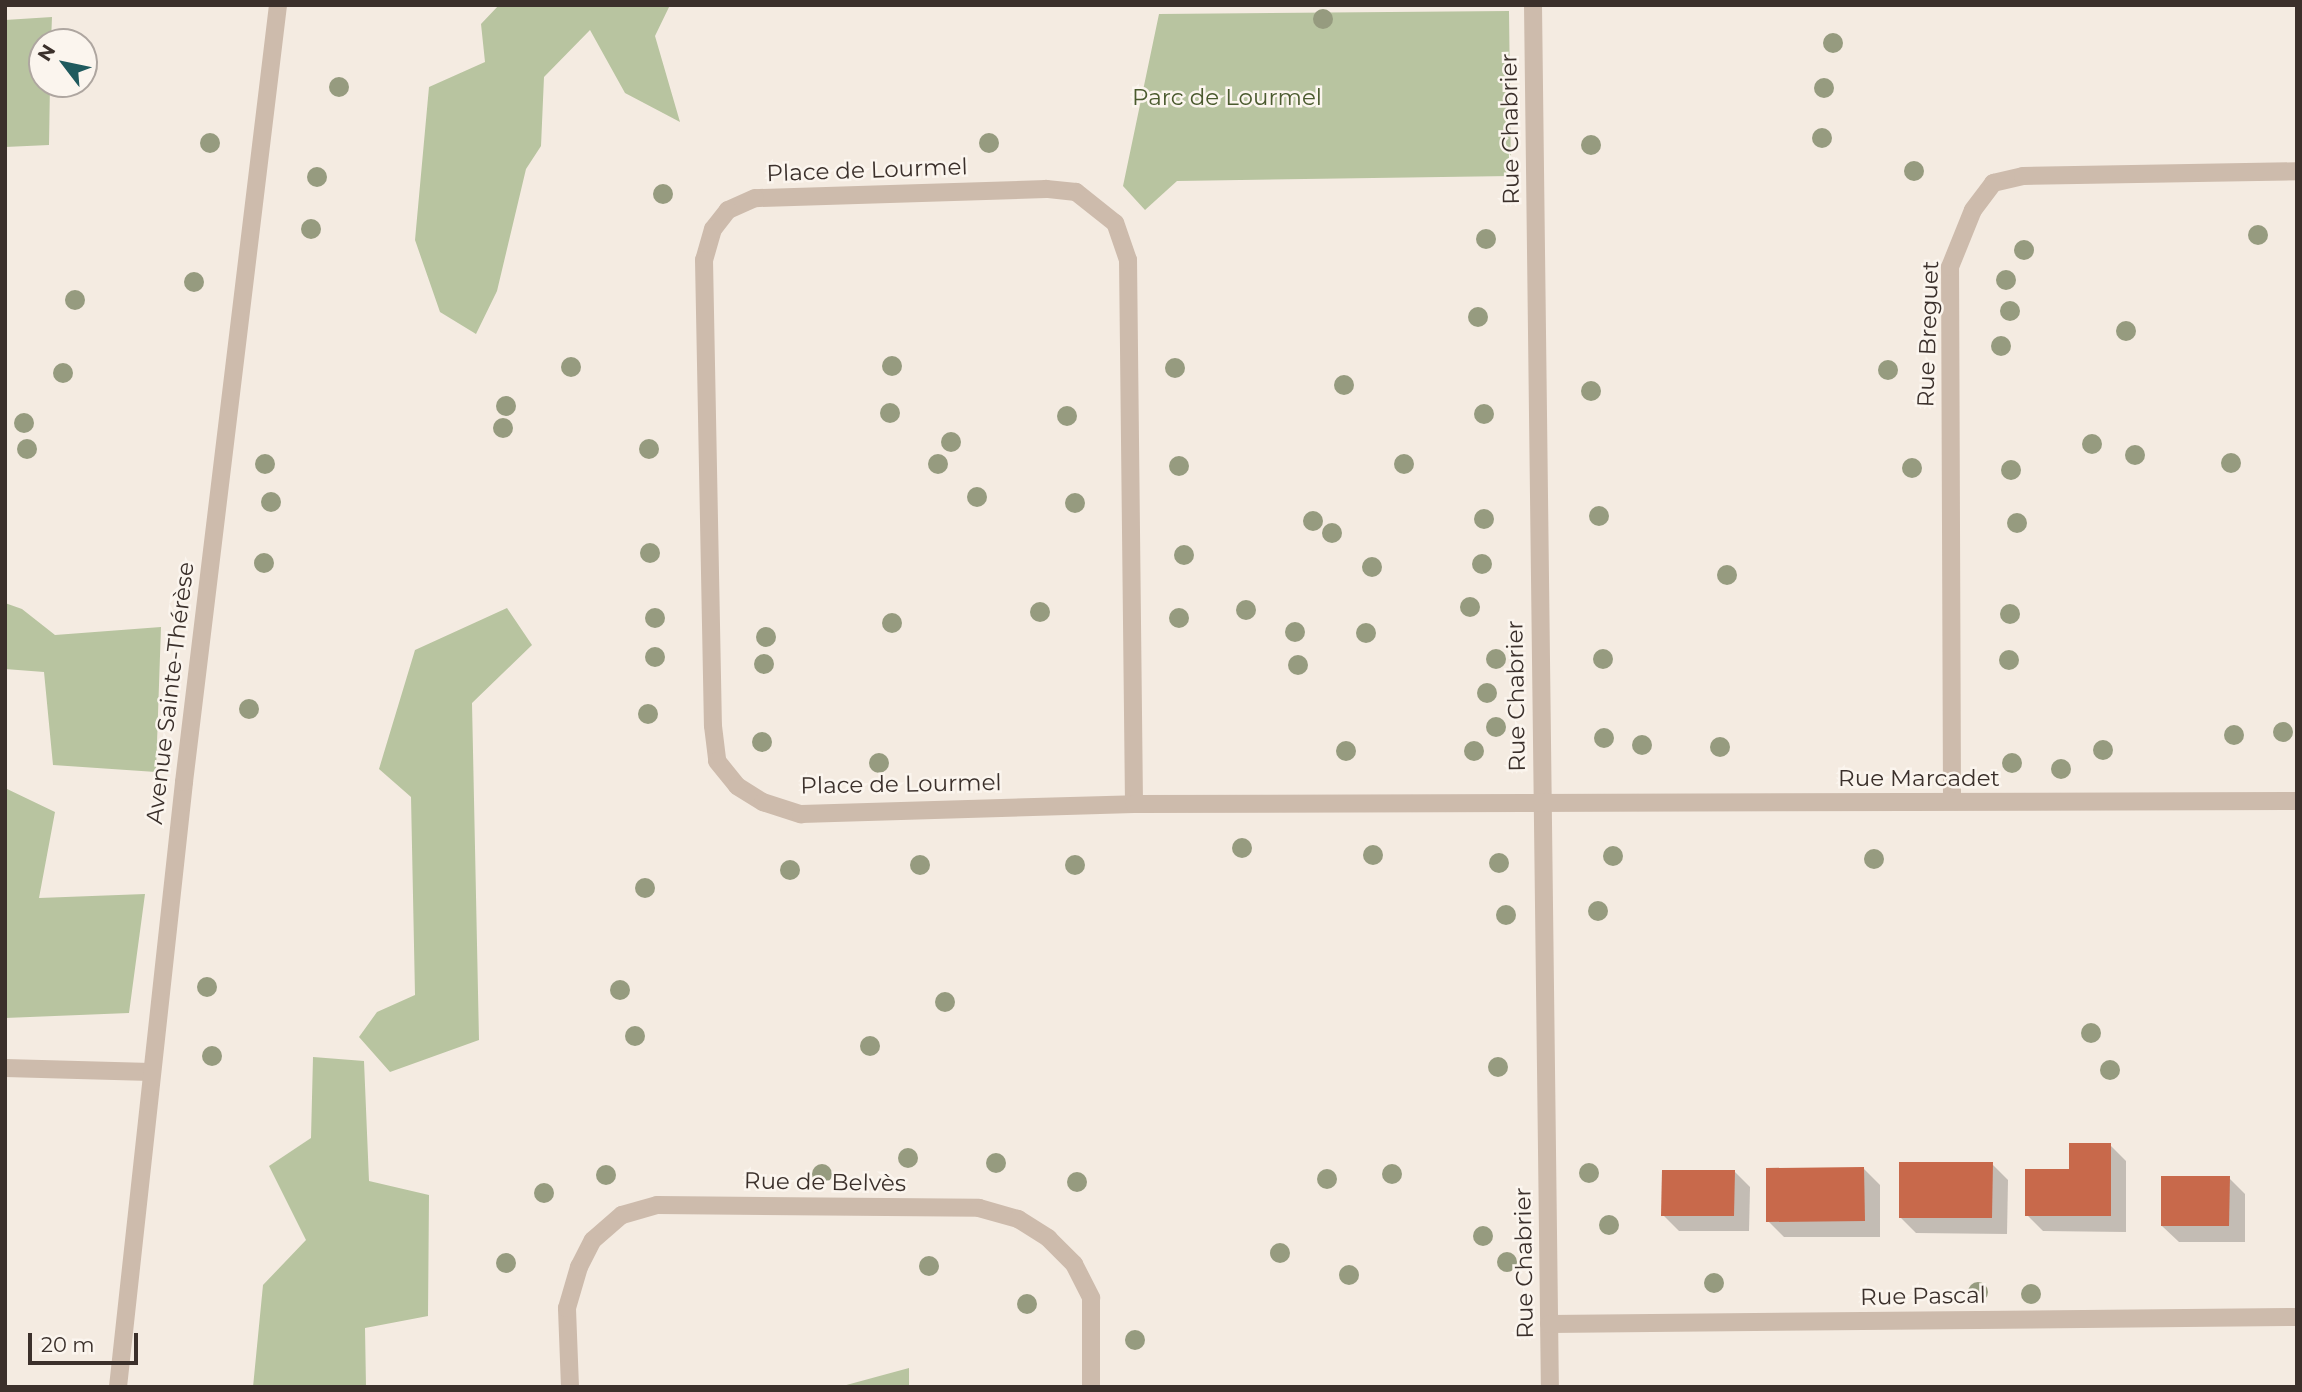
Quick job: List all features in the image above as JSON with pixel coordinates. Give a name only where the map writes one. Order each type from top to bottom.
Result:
[{"type":"street","name":"Avenue Sainte-Thérèse","points":[[118,1387],[151,1072],[278,5]]},
{"type":"street","name":"Rue Chabrier","points":[[1532,5],[1550,1387]]},
{"type":"street","name":"Rue Breguet","points":[[1952,802],[1950,267],[1973,209],[1993,183],[2023,176],[2297,171]]},
{"type":"street","name":"Place de Lourmel","points":[[1135,804],[1128,260],[1115,223],[1076,192],[1045,189],[755,198],[728,210],[713,229],[704,260],[717,761],[737,786],[754,797],[801,814],[1135,804],[1542,805]]},
{"type":"street","name":"Rue Marcadet","points":[[1542,805],[2297,801]]},
{"type":"street","points":[[5,1068],[151,1072]]},
{"type":"street","name":"Rue de Belvès","points":[[570,1387],[567,1308],[579,1267],[593,1240],[622,1215],[657,1205],[979,1208],[1018,1219],[1048,1238],[1074,1264],[1091,1298],[1091,1387]]},
{"type":"street","name":"Rue Pascal","points":[[1549,1324],[2297,1317]]},
{"type":"green space","points":[[499,5],[670,5],[655,36],[680,122],[625,93],[590,30],[544,77],[541,146],[526,169],[497,291],[476,334],[440,312],[415,240],[429,87],[485,62],[481,24]]},
{"type":"green space","name":"Parc de Lourmel","points":[[1509,11],[1511,176],[1177,181],[1145,210],[1123,186],[1159,14]]},
{"type":"green space","points":[[52,17],[52,28],[28,28],[28,98],[50,98],[49,145],[5,147],[5,20]]},
{"type":"green space","points":[[5,603],[22,609],[55,635],[161,627],[156,772],[53,765],[44,672],[5,669]]},
{"type":"green space","points":[[507,608],[532,645],[472,703],[479,1040],[390,1072],[359,1037],[377,1012],[415,995],[411,797],[379,769],[415,650]]},
{"type":"green space","points":[[5,788],[55,812],[39,898],[145,894],[129,1013],[5,1018]]},
{"type":"green space","points":[[313,1057],[364,1061],[369,1181],[429,1195],[428,1316],[365,1328],[366,1387],[253,1387],[263,1285],[306,1240],[269,1166],[311,1138]]},
{"type":"green space","points":[[909,1368],[909,1387],[839,1387]]},
{"type":"building","points":[[2069,1143],[2111,1143],[2111,1216],[2025,1216],[2025,1169],[2069,1169]]},
{"type":"building","points":[[1899,1162],[1993,1162],[1992,1218],[1899,1218]]},
{"type":"building","points":[[1864,1167],[1865,1221],[1766,1222],[1766,1168]]},
{"type":"building","points":[[1662,1170],[1735,1170],[1734,1216],[1661,1216]]},
{"type":"building","points":[[2161,1176],[2230,1176],[2229,1226],[2161,1226]]}]
